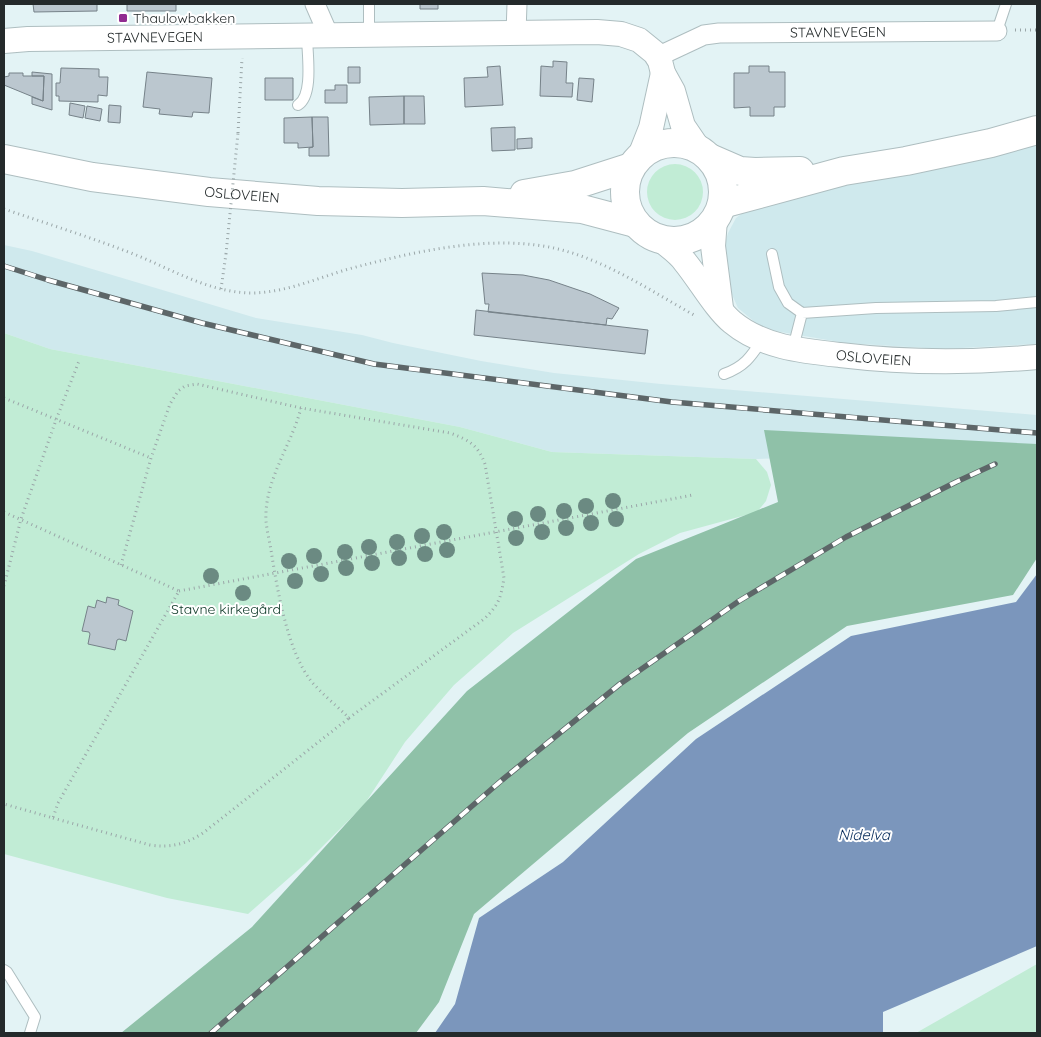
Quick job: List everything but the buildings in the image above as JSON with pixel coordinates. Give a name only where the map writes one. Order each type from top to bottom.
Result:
[{"type":"highway","points":[[719,211],[844,171],[906,161],[991,143],[1037,130]]},
{"type":"highway","points":[[704,153],[719,172],[723,187],[719,211],[704,231],[689,239],[674,241],[660,239],[646,233],[628,211],[624,196],[626,181],[635,162],[652,147],[667,143],[683,143],[704,153],[740,171],[844,171]]},
{"type":"highway","name":"OSLOVEIEN","points":[[4,160],[117,181],[266,198],[402,203],[483,201],[582,209],[636,223]]},
{"type":"highway","name":"OSLOVEIEN","points":[[483,201],[575,186],[635,162]]},
{"type":"street","points":[[315,4],[318,36]]},
{"type":"street","points":[[516,4],[516,34]]},
{"type":"street","name":"STAVNEVEGEN","points":[[660,65],[704,35],[719,32],[996,31]]},
{"type":"street","name":"STAVNEVEGEN","points":[[4,41],[28,38],[243,35],[369,36],[598,32],[621,34],[639,40],[649,47],[673,91],[683,126],[704,153]]},
{"type":"street","points":[[635,162],[651,128],[660,65]]},
{"type":"street","points":[[719,211],[712,246],[721,310]]},
{"type":"street","name":"OSLOVEIEN","points":[[660,239],[684,260],[730,321],[762,340],[818,353],[898,361],[995,361],[1037,357]]},
{"type":"lane","points":[[369,4],[369,36]]},
{"type":"lane","name":"STAVNEVEGEN","points":[[996,31],[1006,4]]},
{"type":"lane","points":[[298,105],[302,102],[307,89],[318,36]]},
{"type":"lane","points":[[772,254],[779,287],[788,303],[802,313],[876,308],[996,306],[1037,302]]},
{"type":"lane","points":[[793,348],[802,313]]},
{"type":"lane","points":[[724,374],[736,370],[750,359],[762,340]]},
{"type":"lane","points":[[4,970],[35,1018],[30,1033]]},
{"type":"path","points":[[221,289],[238,132],[243,35]]},
{"type":"path","points":[[4,209],[135,255],[221,289],[268,292],[285,289],[357,266],[390,258],[440,249],[511,243],[559,249],[583,257],[633,281],[696,316]]},
{"type":"path","points":[[4,586],[22,519],[56,420],[80,361]]},
{"type":"path","points":[[4,804],[150,845],[164,847],[191,841],[349,718],[484,619],[496,608],[502,594],[504,578],[485,464],[480,451],[462,437],[450,432],[301,408],[197,384],[186,386],[178,392],[170,404],[151,458],[121,564]]},
{"type":"path","points":[[4,398],[151,458]]},
{"type":"path","points":[[301,408],[296,426],[275,474],[266,513],[274,572],[285,620],[296,653],[311,680],[349,718]]},
{"type":"path","points":[[4,512],[179,591],[693,495]]},
{"type":"path","points":[[53,818],[58,803],[179,591]]},
{"type":"shaded area","points":[[1037,127],[1037,344],[942,349],[845,343],[775,331],[757,324],[738,308],[725,279],[721,258],[728,233],[736,218],[754,204]]},
{"type":"shaded area","points":[[4,245],[32,251],[256,318],[362,335],[481,361],[554,373],[661,384],[1037,415],[1037,466],[990,453],[756,459],[552,452],[460,427],[50,349],[4,333]]},
{"type":"green space","points":[[675,164],[686,166],[695,172],[701,181],[703,192],[701,203],[695,212],[686,218],[675,220],[664,218],[655,212],[649,203],[647,192],[649,181],[655,172],[664,166]]},
{"type":"green space","name":"Stavne kirkegård","points":[[4,333],[50,349],[460,427],[552,452],[756,459],[767,472],[771,485],[766,501],[757,512],[680,533],[639,554],[513,633],[454,685],[405,742],[364,805],[306,863],[248,914],[167,898],[4,854]]},
{"type":"green space","points":[[764,430],[1037,444],[1037,558],[1013,595],[847,626],[688,733],[474,914],[439,1002],[416,1033],[121,1033],[252,927],[467,691],[636,559],[778,502]]},
{"type":"green space","points":[[1037,964],[1037,1033],[916,1033]]},
{"type":"water","name":"Nidelva","points":[[1037,574],[1037,946],[883,1012],[883,1033],[435,1033],[455,1004],[479,918],[563,862],[696,739],[851,636],[1016,602]]},
{"type":"railway","points":[[4,266],[202,323],[374,364],[672,402],[1037,433]]},
{"type":"railway","points":[[211,1033],[502,780],[620,684],[739,601],[846,537],[995,464]]},
{"type":"place","name":"Thaulowbakken","points":[[123,18]]}]
